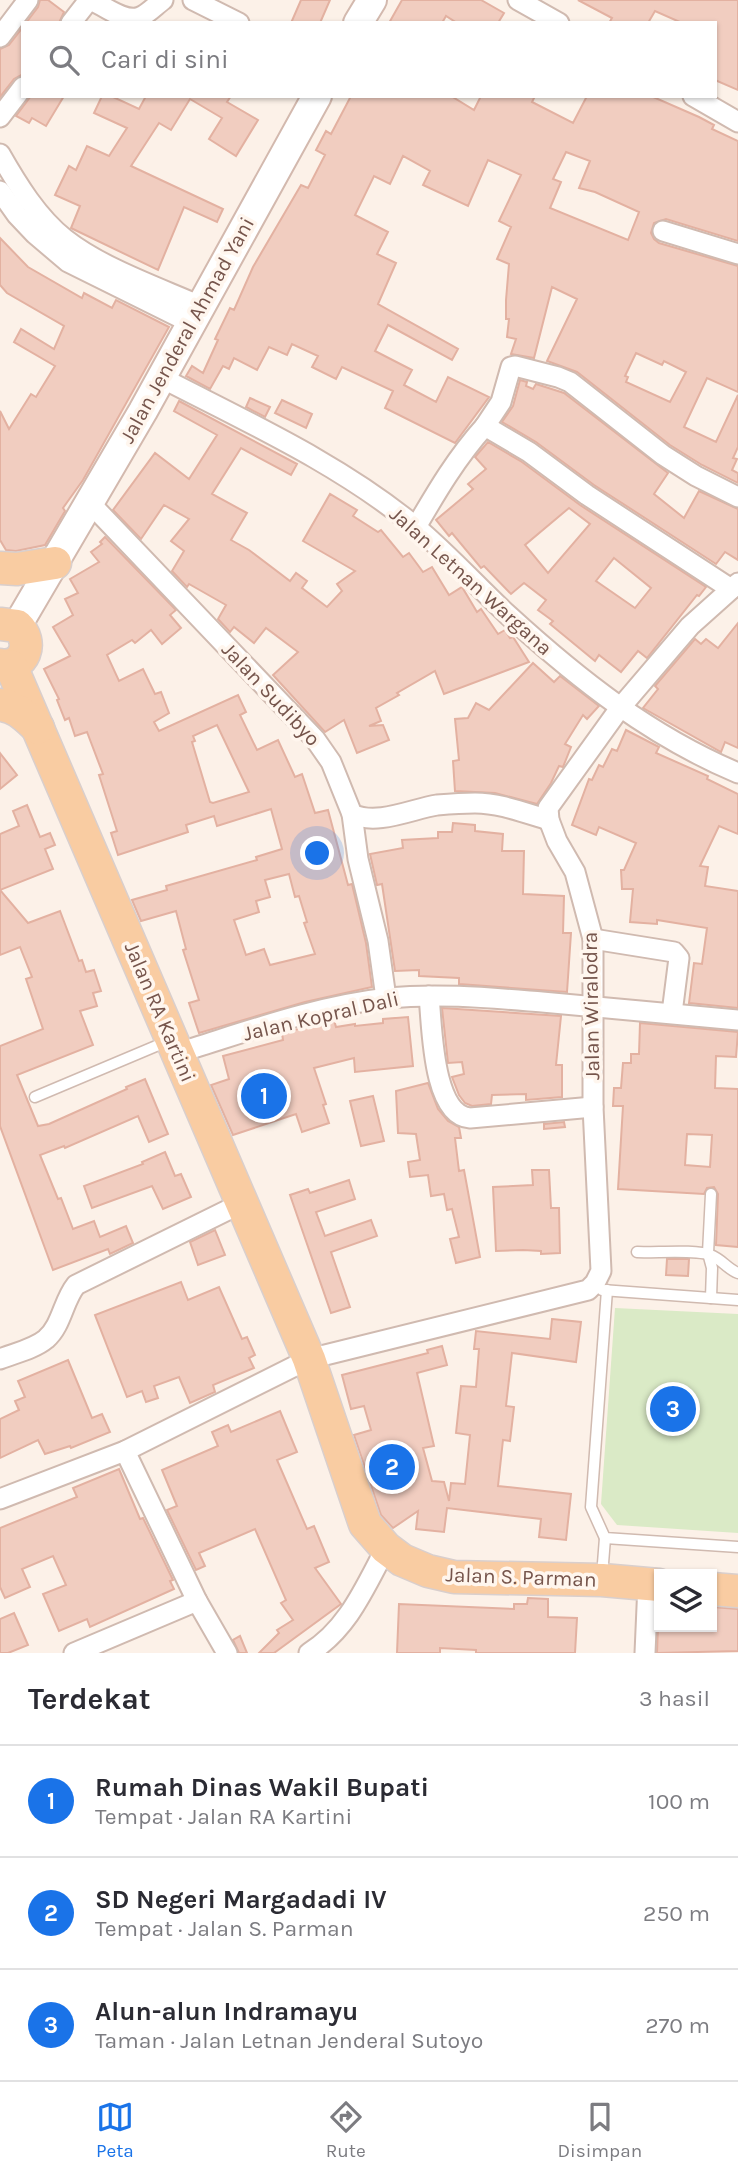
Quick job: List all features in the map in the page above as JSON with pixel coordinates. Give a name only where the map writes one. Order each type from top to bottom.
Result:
[{"type":"main road","points":[[359,21],[372,0]]},
{"type":"main road","name":"Jalan Jenderal Ahmad Yani","points":[[8,625],[55,563],[316,98]]},
{"type":"main road","points":[[0,568],[17,569],[55,563]]},
{"type":"main road","points":[[6,666],[19,662],[25,655],[27,646],[26,638],[8,625]]},
{"type":"main road","name":"Jalan RA Kartini","points":[[6,666],[38,728],[309,1359]]},
{"type":"main road","points":[[0,705],[9,705],[38,728]]},
{"type":"main road","name":"Jalan S. Parman","points":[[309,1359],[365,1524],[386,1548],[402,1560],[428,1571],[454,1577],[602,1580],[654,1585]]},
{"type":"main road","points":[[717,1589],[738,1591]]},
{"type":"street","points":[[0,37],[29,0]]},
{"type":"street","points":[[73,21],[90,0],[128,18],[135,18],[163,0]]},
{"type":"street","points":[[192,0],[235,21]]},
{"type":"street","points":[[519,0],[556,21]]},
{"type":"street","points":[[0,117],[21,90]]},
{"type":"street","points":[[696,98],[738,122]]},
{"type":"street","points":[[0,154],[40,213],[65,239],[195,314]]},
{"type":"street","points":[[0,191],[35,234],[68,262],[195,314]]},
{"type":"street","points":[[663,232],[738,254]]},
{"type":"street","points":[[416,527],[447,474],[501,402],[511,367],[515,366],[558,377],[582,391],[678,465],[738,497]]},
{"type":"street","name":"Jalan Letnan Wargana","points":[[160,377],[298,449],[347,478],[416,527],[546,649],[620,708],[687,751],[738,773]]},
{"type":"street","points":[[352,814],[367,818],[384,817],[438,805],[476,803],[548,820],[548,808],[555,796],[620,708],[690,626],[735,586],[587,495],[529,452],[485,426]]},
{"type":"street","name":"Jalan Sudibyo","points":[[90,503],[315,739],[331,762],[352,814],[358,859],[378,941],[386,998]]},
{"type":"street","name":"Jalan Wiralodra","points":[[548,820],[575,872],[593,939],[593,1108],[601,1271],[595,1283],[598,1290]]},
{"type":"street","points":[[593,939],[674,952],[679,958],[672,1013]]},
{"type":"street","points":[[429,996],[436,1069],[444,1096],[463,1117],[593,1108]]},
{"type":"street","name":"Jalan Kopral Dali","points":[[174,1046],[386,998],[429,996],[477,997],[738,1020]]},
{"type":"street","points":[[0,1359],[47,1338],[54,1329],[68,1294],[76,1285],[242,1203]]},
{"type":"street","points":[[0,1499],[125,1451],[309,1359],[598,1290]]},
{"type":"street","points":[[125,1451],[197,1601],[227,1653]]},
{"type":"street","points":[[309,1653],[327,1642],[353,1611],[386,1548]]},
{"type":"street","points":[[645,1653],[654,1585]]},
{"type":"street","points":[[74,1653],[197,1601]]},
{"type":"lane","points":[[35,1097],[174,1046]]},
{"type":"lane","points":[[711,1194],[708,1253],[712,1268],[711,1298]]},
{"type":"lane","points":[[637,1252],[708,1253],[738,1273]]},
{"type":"lane","points":[[602,1580],[605,1538],[591,1507],[598,1290],[738,1300]]},
{"type":"lane","points":[[605,1538],[738,1547]]},
{"type":"green space","points":[[615,1308],[738,1314],[738,1533],[617,1525],[601,1504]]},
{"type":"building","points":[[40,0],[48,0],[64,12],[60,21],[28,21]]},
{"type":"building","points":[[301,0],[330,0],[321,21],[292,21]]},
{"type":"building","points":[[402,0],[481,0],[504,13],[499,21],[454,21],[446,16],[443,21],[390,21]]},
{"type":"building","points":[[578,0],[738,0],[738,90],[717,81],[717,21],[678,21],[655,11],[649,21],[610,21],[612,18]]},
{"type":"building","points":[[21,30],[21,75],[14,79],[0,97],[0,49],[9,45]]},
{"type":"building","points":[[30,98],[63,98],[46,126],[32,118],[29,123],[16,116]]},
{"type":"building","points":[[101,98],[115,98],[139,109],[145,98],[230,98],[227,102],[258,120],[236,156],[209,139],[222,118],[190,99],[171,130],[159,123],[131,166],[223,209],[217,222],[184,207],[158,270],[71,228],[80,206],[55,195],[69,166],[76,170],[87,146],[109,156],[127,128],[94,113]]},
{"type":"building","points":[[350,98],[454,98],[474,110],[480,98],[534,98],[532,102],[573,123],[586,98],[656,98],[699,117],[714,125],[712,129],[738,141],[738,241],[666,219],[654,223],[651,233],[659,243],[738,266],[738,392],[707,378],[684,427],[716,442],[738,395],[738,447],[732,470],[738,473],[738,483],[670,445],[577,372],[547,361],[577,299],[552,287],[534,358],[511,354],[516,339],[507,337],[509,264],[497,259],[511,227],[499,221],[521,175],[488,160],[468,206],[423,185],[430,171],[403,156],[390,184],[374,176],[355,215],[388,232],[377,254],[396,263],[378,304],[458,349],[452,360],[388,325],[375,351],[412,370],[404,385],[436,402],[448,377],[489,397],[455,443],[385,408],[393,391],[342,367],[336,379],[312,367],[318,356],[292,344],[287,355],[269,347],[257,370],[234,358],[229,369],[223,366],[210,389],[186,376],[192,366],[203,373],[230,308],[234,310],[253,267],[301,185],[308,188],[325,155],[316,150],[326,131],[331,134]],"holes":[[[566,152],[590,161],[579,188],[595,192],[639,212],[628,240],[550,208],[561,182],[553,179]],[[636,353],[662,365],[664,361],[686,372],[670,402],[626,382],[628,377],[625,376]]]},
{"type":"building","points":[[0,238],[28,267],[82,298],[84,293],[112,308],[116,300],[169,327],[83,480],[63,508],[65,511],[45,545],[16,551],[6,550],[0,540],[0,411],[9,429],[31,394],[36,397],[55,366],[14,342],[21,329],[54,349],[64,326],[7,293],[0,285]]},
{"type":"building","points":[[520,380],[527,382],[526,386],[533,389],[536,384],[564,393],[668,473],[654,494],[684,518],[699,491],[738,509],[738,560],[725,552],[716,564],[594,485],[536,442],[502,422],[513,406]]},
{"type":"building","points":[[250,398],[270,407],[265,417],[246,407]]},
{"type":"building","points":[[282,400],[312,414],[306,428],[275,413]]},
{"type":"building","points":[[179,401],[297,464],[291,475],[241,448],[212,494],[247,513],[231,540],[290,581],[296,573],[307,581],[302,588],[327,607],[342,591],[337,584],[355,571],[303,541],[330,494],[357,510],[353,516],[378,532],[381,530],[403,557],[409,553],[423,572],[432,567],[449,595],[462,587],[477,612],[481,609],[498,634],[505,630],[510,638],[513,637],[529,662],[444,694],[435,671],[376,708],[381,721],[369,726],[383,725],[389,740],[357,753],[344,720],[325,732],[273,675],[298,652],[266,628],[254,643],[234,627],[230,632],[218,619],[226,605],[189,584],[187,587],[172,571],[184,551],[171,541],[189,519],[164,505],[141,539],[113,510],[155,453],[189,479],[217,435],[174,411]]},
{"type":"building","points":[[488,442],[522,462],[580,505],[706,587],[647,658],[638,651],[621,672],[599,655],[595,661],[550,624],[553,621],[538,610],[546,600],[524,583],[511,594],[484,566],[481,568],[452,533],[449,536],[436,520],[473,489],[468,484],[486,469],[475,457]],"holes":[[[569,508],[590,524],[548,573],[525,545]],[[614,558],[651,588],[635,608],[596,581]]]},
{"type":"building","points":[[105,537],[176,610],[170,615],[181,628],[162,644],[151,630],[135,643],[132,640],[107,655],[119,681],[143,669],[155,694],[161,692],[169,713],[154,722],[159,731],[238,695],[246,712],[240,715],[257,750],[278,740],[295,777],[302,774],[315,813],[328,810],[348,885],[352,884],[366,943],[372,987],[305,1002],[199,1033],[189,1003],[199,1000],[183,950],[186,949],[176,911],[141,921],[132,900],[167,890],[166,886],[257,860],[256,857],[282,849],[271,809],[217,826],[214,816],[186,825],[188,832],[118,855],[111,833],[117,831],[99,775],[103,774],[87,732],[75,736],[69,718],[65,720],[57,700],[59,699],[44,669],[70,656],[53,627],[73,615],[65,599],[78,593],[70,579],[99,562],[91,552],[102,544],[100,542]],"holes":[[[217,725],[249,792],[213,803],[210,802],[192,742],[195,741],[193,736]],[[289,874],[295,897],[299,896],[307,922],[304,923],[315,954],[270,965],[264,949],[246,955],[234,920],[259,912],[256,901],[270,897],[265,880]]]},
{"type":"building","points":[[738,623],[738,748],[725,742],[721,752],[643,708],[658,689],[655,686],[695,639],[701,644],[706,639],[718,648]]},
{"type":"building","points":[[533,663],[554,682],[560,676],[599,706],[587,719],[583,715],[565,744],[571,747],[563,767],[559,766],[537,804],[495,793],[455,791],[453,761],[459,760],[455,719],[468,718],[476,703],[489,710]]},
{"type":"building","points":[[626,730],[659,747],[656,753],[708,776],[707,779],[738,794],[738,834],[719,826],[700,866],[708,867],[705,886],[738,891],[738,1008],[689,1003],[694,963],[702,964],[707,928],[657,920],[657,924],[630,922],[633,889],[622,889],[621,870],[624,870],[636,843],[599,827],[596,835],[572,825],[589,779],[592,780],[599,765],[603,767],[612,749],[617,751]]},
{"type":"building","points":[[0,753],[17,775],[0,789]]},
{"type":"building","points":[[27,805],[40,837],[50,833],[55,845],[45,849],[53,869],[0,890],[0,834],[19,826],[13,811]]},
{"type":"building","points":[[453,823],[475,825],[475,831],[503,834],[502,851],[524,851],[523,894],[564,896],[563,933],[571,933],[567,992],[459,984],[459,978],[419,976],[419,970],[395,971],[382,884],[377,885],[370,854],[403,848],[402,840],[438,838],[438,832],[452,832]]},
{"type":"building","points":[[0,890],[28,923],[60,911],[79,961],[82,960],[86,972],[94,970],[101,991],[93,993],[97,1006],[80,1011],[93,1045],[17,1075],[38,1126],[49,1124],[145,1079],[168,1134],[149,1142],[138,1116],[65,1148],[64,1146],[40,1155],[73,1229],[94,1221],[100,1237],[126,1226],[133,1243],[110,1254],[108,1249],[53,1270],[0,1126],[0,1046],[43,1029],[26,979],[32,977],[20,947],[0,955]]},
{"type":"building","points":[[442,1008],[561,1016],[556,1065],[562,1065],[562,1097],[526,1100],[526,1094],[492,1095],[491,1104],[472,1106],[465,1103],[452,1077],[464,1074],[462,1062],[448,1063]]},
{"type":"building","points":[[408,1017],[413,1066],[355,1072],[354,1058],[314,1068],[326,1104],[323,1105],[329,1123],[302,1132],[296,1114],[233,1135],[211,1085],[229,1079],[223,1056],[283,1040],[282,1033],[334,1020],[336,1027],[383,1023],[383,1019]]},
{"type":"building","points":[[640,1023],[738,1032],[736,1057],[716,1056],[715,1088],[738,1089],[738,1247],[716,1245],[718,1194],[714,1187],[707,1188],[704,1194],[618,1189],[623,1106],[613,1106],[614,1088],[621,1088],[623,1063],[631,1063],[631,1054],[639,1054]],"holes":[[[687,1134],[712,1135],[710,1167],[685,1165]]]},
{"type":"building","points":[[428,1083],[438,1109],[448,1121],[459,1127],[461,1138],[455,1138],[459,1171],[464,1170],[480,1257],[456,1263],[450,1239],[459,1237],[452,1209],[447,1210],[444,1194],[431,1196],[428,1175],[410,1177],[408,1162],[420,1160],[416,1134],[398,1133],[396,1091]]},
{"type":"building","points":[[373,1096],[384,1141],[361,1146],[350,1101]]},
{"type":"building","points":[[564,1122],[565,1127],[544,1129],[544,1124]]},
{"type":"building","points":[[165,1152],[175,1176],[181,1174],[191,1197],[163,1209],[152,1186],[92,1208],[84,1186],[143,1164],[142,1162]]},
{"type":"building","points":[[532,1170],[549,1170],[551,1208],[559,1208],[560,1253],[496,1251],[493,1187],[533,1185]]},
{"type":"building","points":[[349,1180],[355,1199],[316,1212],[325,1236],[371,1220],[377,1236],[331,1252],[350,1307],[331,1313],[290,1195],[308,1189],[310,1193]]},
{"type":"building","points":[[215,1230],[225,1255],[198,1265],[190,1242]]},
{"type":"building","points":[[667,1259],[689,1259],[688,1276],[666,1275]]},
{"type":"building","points":[[181,1282],[188,1300],[219,1287],[242,1339],[247,1337],[255,1355],[249,1358],[254,1368],[213,1385],[215,1392],[190,1403],[179,1377],[154,1386],[158,1398],[146,1402],[142,1391],[127,1397],[95,1315]]},
{"type":"building","points":[[552,1319],[581,1322],[576,1362],[512,1353],[506,1406],[514,1407],[510,1441],[503,1440],[498,1486],[571,1494],[566,1540],[539,1537],[541,1519],[447,1508],[444,1532],[416,1529],[418,1511],[393,1528],[381,1515],[354,1435],[371,1430],[364,1406],[351,1409],[342,1375],[428,1353],[427,1350],[442,1346],[447,1365],[417,1373],[434,1446],[423,1448],[432,1481],[444,1482],[449,1501],[451,1483],[465,1484],[470,1435],[456,1433],[461,1386],[476,1387],[479,1349],[474,1349],[476,1331],[550,1339]]},
{"type":"building","points":[[68,1360],[92,1418],[102,1414],[110,1432],[71,1448],[70,1446],[45,1454],[38,1440],[0,1458],[0,1419],[19,1410],[15,1401],[25,1397],[18,1381]]},
{"type":"building","points":[[280,1411],[297,1452],[277,1460],[307,1529],[314,1526],[329,1562],[315,1568],[341,1604],[274,1653],[259,1653],[279,1633],[277,1630],[293,1620],[281,1603],[286,1600],[255,1529],[199,1553],[205,1566],[196,1570],[167,1510],[177,1506],[162,1470],[218,1446],[212,1432],[228,1425],[231,1432]]},
{"type":"building","points":[[119,1469],[140,1519],[143,1518],[173,1580],[170,1581],[174,1589],[90,1627],[87,1619],[59,1631],[43,1594],[66,1585],[53,1556],[22,1569],[30,1587],[5,1598],[0,1587],[0,1528],[77,1497],[73,1488]]},
{"type":"building","points":[[528,1598],[548,1599],[548,1617],[577,1618],[575,1653],[476,1653],[476,1650],[440,1648],[440,1653],[397,1653],[399,1604],[514,1609],[514,1604],[527,1604]]},
{"type":"building","points":[[717,1607],[738,1609],[738,1651],[657,1653],[658,1632],[717,1632]]},
{"type":"building","points":[[14,1613],[28,1645],[8,1653],[0,1653],[0,1619]]},
{"type":"building","points":[[240,1636],[247,1653],[239,1653],[233,1640]]},
{"type":"place","name":"Rumah Dinas Wakil Bupati","points":[[264,1096]]},
{"type":"place","name":"Alun-alun Indramayu","points":[[673,1409]]},
{"type":"place","name":"SD Negeri Margadadi IV","points":[[392,1467]]}]
